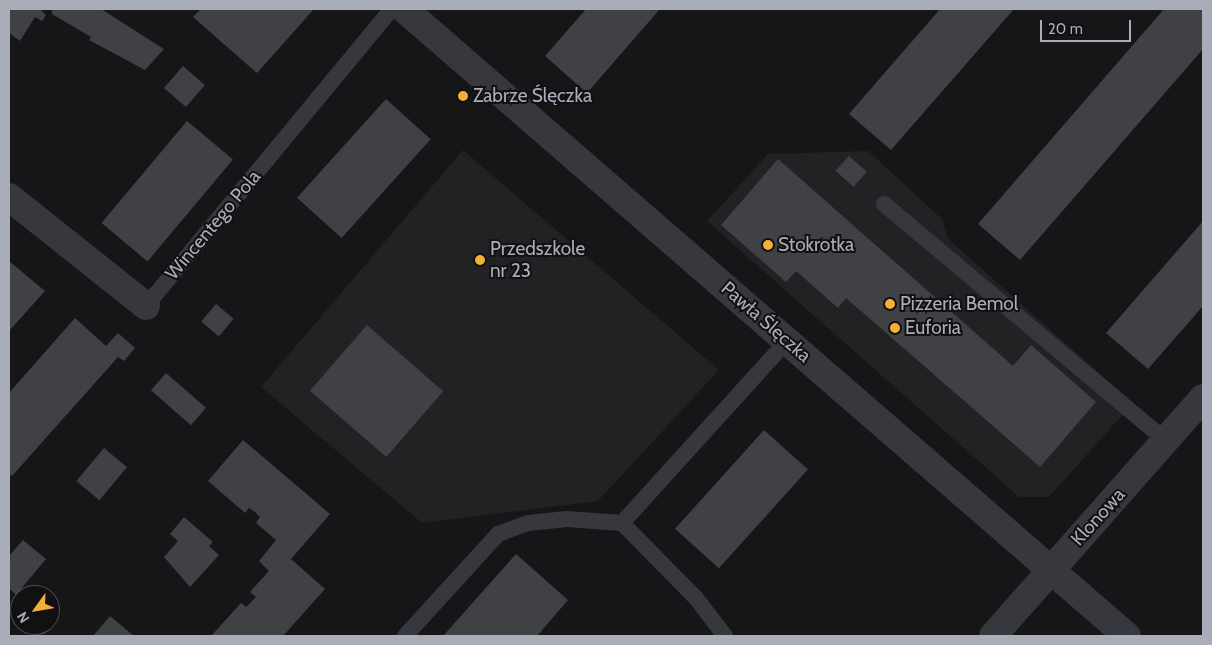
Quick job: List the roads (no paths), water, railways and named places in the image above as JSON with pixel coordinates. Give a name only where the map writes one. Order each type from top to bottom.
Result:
[{"type":"street","name":"Pawła Ślęczka","points":[[404,9],[1127,636]]},
{"type":"street","name":"Wincentego Pola","points":[[9,197],[146,306]]},
{"type":"street","name":"Klonowa","points":[[993,636],[1203,398]]},
{"type":"lane","name":"Wincentego Pola","points":[[146,306],[392,9]]},
{"type":"lane","points":[[884,204],[1166,441]]},
{"type":"lane","points":[[622,523],[786,341]]},
{"type":"lane","points":[[405,636],[498,534],[528,523],[567,519],[622,523],[696,598],[725,636]]},
{"type":"place","name":"Zabrze Ślęczka","points":[[463,96]]},
{"type":"place","name":"Stokrotka","points":[[768,245]]},
{"type":"place","name":"Przedszkole nr 23","points":[[480,260]]},
{"type":"place","name":"Pizzeria Bemol","points":[[890,304]]},
{"type":"place","name":"Euforia","points":[[895,328]]}]
